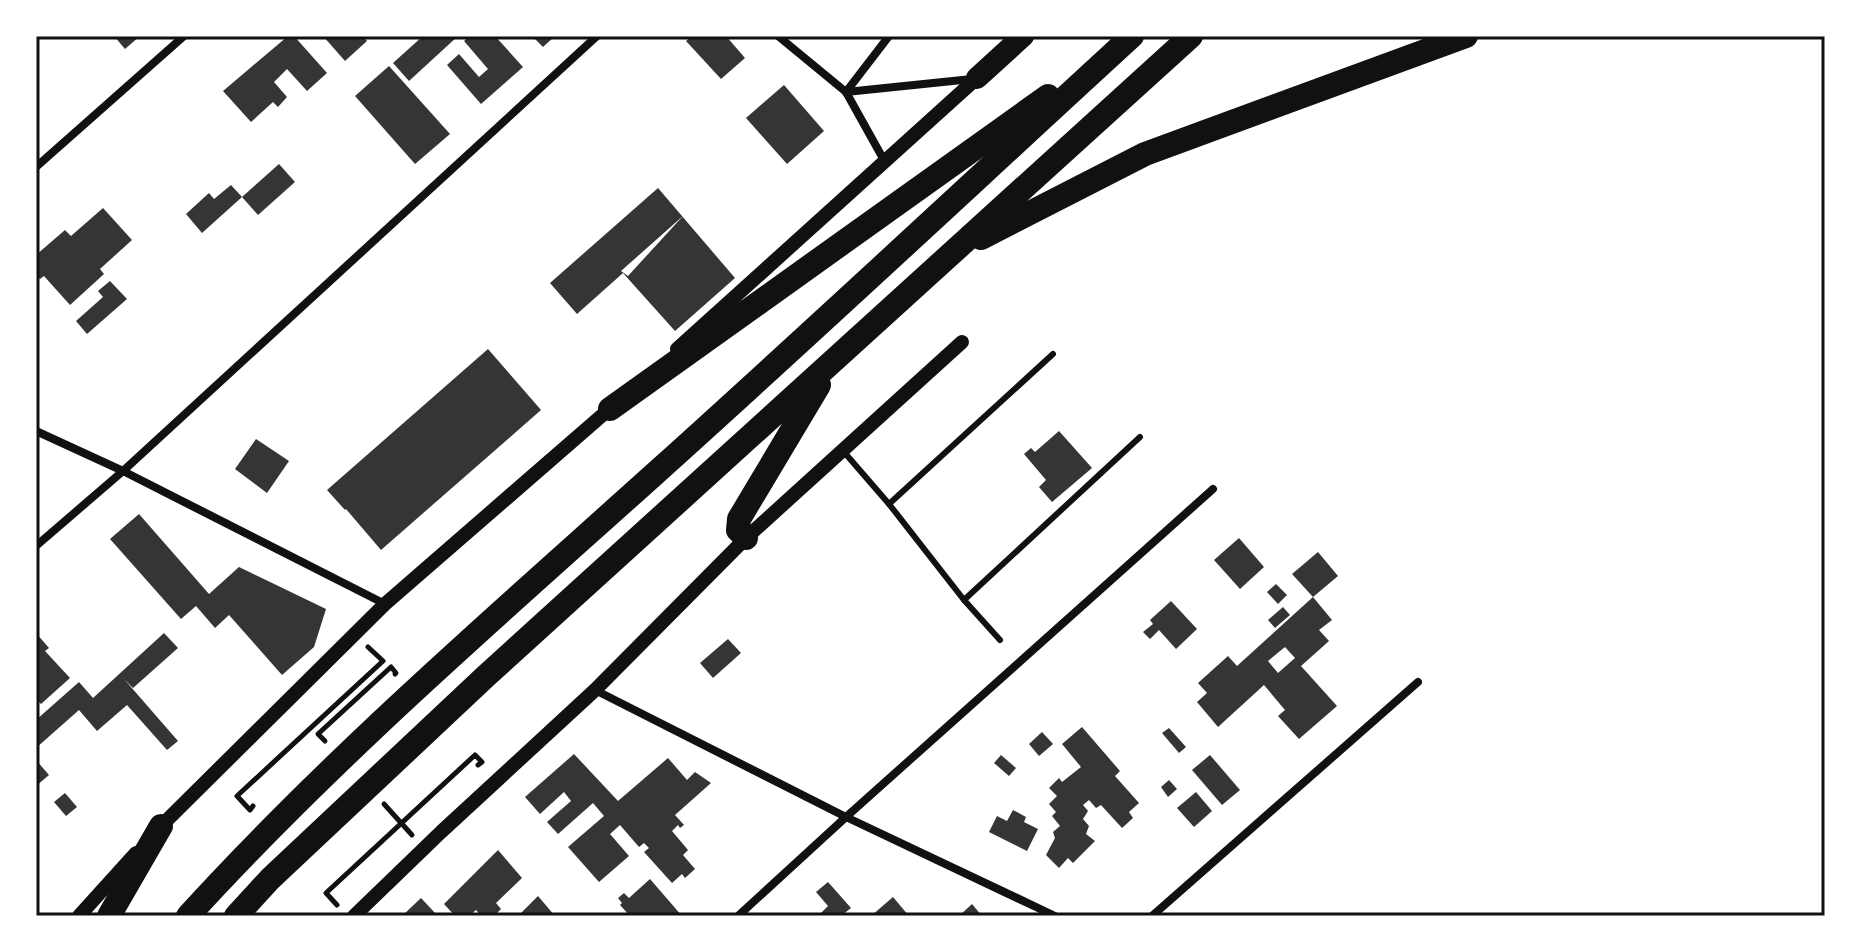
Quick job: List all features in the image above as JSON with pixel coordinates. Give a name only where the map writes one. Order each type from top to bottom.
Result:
[{"type":"highway","points":[[977,78],[1023,36]]},
{"type":"highway","points":[[610,409],[1132,36]]},
{"type":"highway","points":[[188,916],[352,749],[1132,36]]},
{"type":"highway","points":[[236,916],[270,879],[486,676],[1191,36]]},
{"type":"highway","points":[[953,251],[1145,154],[1466,36]]},
{"type":"highway","points":[[746,538],[738,530],[739,519],[833,362]]},
{"type":"highway","points":[[109,916],[161,826]]},
{"type":"street","points":[[36,167],[184,36]]},
{"type":"street","points":[[36,546],[123,471],[597,36]]},
{"type":"street","points":[[778,36],[846,92],[885,162]]},
{"type":"street","points":[[846,92],[889,36]]},
{"type":"street","points":[[846,92],[977,78]]},
{"type":"street","points":[[79,916],[161,826],[385,604],[610,409],[977,78]]},
{"type":"street","points":[[347,912],[441,832],[595,690],[746,538],[962,342]]},
{"type":"street","points":[[36,431],[123,471],[385,604]]},
{"type":"street","points":[[738,916],[1213,489]]},
{"type":"street","points":[[1152,916],[1418,682]]},
{"type":"street","points":[[595,690],[846,817],[1055,916]]},
{"type":"lane","points":[[889,504],[1053,354]]},
{"type":"lane","points":[[964,600],[1140,437]]},
{"type":"lane","points":[[842,450],[1000,640]]},
{"type":"path","points":[[261,799],[250,810],[237,796],[383,661],[354,633]]},
{"type":"path","points":[[318,734],[391,667],[396,673],[385,684]]},
{"type":"path","points":[[317,747],[329,736]]},
{"type":"path","points":[[347,912],[326,893],[475,755],[482,762],[470,773]]},
{"type":"building","points":[[114,36],[140,36],[125,49]]},
{"type":"building","points":[[288,36],[294,36],[327,73],[307,91],[287,69],[274,82],[287,97],[278,107],[273,102],[251,122],[223,91]]},
{"type":"building","points":[[323,36],[363,36],[367,41],[345,61]]},
{"type":"building","points":[[423,36],[458,36],[409,81],[393,63]]},
{"type":"building","points":[[470,36],[495,36],[523,67],[481,104],[447,65],[459,54],[479,77],[488,69],[464,41]]},
{"type":"building","points":[[532,36],[555,36],[543,47]]},
{"type":"building","points":[[692,36],[726,36],[745,58],[721,79],[686,41]]},
{"type":"building","points":[[389,66],[450,134],[415,164],[355,96]]},
{"type":"building","points":[[784,85],[824,131],[787,164],[746,118]]},
{"type":"building","points":[[279,164],[295,182],[258,215],[242,197]]},
{"type":"building","points":[[231,185],[242,197],[202,233],[186,214],[209,193],[214,199]]},
{"type":"building","points":[[658,188],[735,278],[675,331],[623,273],[577,314],[550,283]],"holes":[[[682,217],[628,276],[621,271]]]},
{"type":"building","points":[[103,208],[132,240],[100,269],[104,274],[70,305],[44,276],[40,279],[36,275],[36,255],[65,230],[71,236]]},
{"type":"building","points":[[110,281],[127,299],[87,334],[76,321],[103,297],[98,291]]},
{"type":"building","points":[[488,349],[541,410],[381,550],[327,490]]},
{"type":"building","points":[[1059,431],[1092,468],[1052,502],[1039,487],[1046,480],[1024,454],[1031,448],[1035,452]]},
{"type":"building","points":[[256,439],[289,461],[267,493],[235,469]]},
{"type":"building","points":[[139,514],[209,594],[239,567],[326,609],[314,647],[282,675],[229,615],[215,628],[196,606],[181,619],[110,539]]},
{"type":"building","points":[[1239,538],[1264,567],[1240,589],[1214,560]]},
{"type":"building","points":[[1318,552],[1338,576],[1313,597],[1292,574]]},
{"type":"building","points":[[1276,584],[1287,595],[1278,604],[1267,592]]},
{"type":"building","points":[[1313,597],[1332,620],[1319,630],[1329,641],[1301,666],[1337,706],[1299,739],[1278,716],[1285,710],[1264,685],[1218,727],[1197,702],[1207,693],[1198,683],[1228,656],[1237,666]],"holes":[[[1285,647],[1295,658],[1278,673],[1268,661]]]},
{"type":"building","points":[[1171,601],[1197,629],[1176,649],[1159,630],[1150,639],[1143,632],[1153,624],[1150,620]]},
{"type":"building","points":[[1283,607],[1290,615],[1275,628],[1268,620]]},
{"type":"building","points":[[36,633],[49,648],[45,651],[70,678],[41,704],[36,699]]},
{"type":"building","points":[[164,633],[178,648],[133,688],[124,679],[178,741],[167,750],[127,705],[97,731],[79,710],[36,748],[36,720],[79,682],[93,698]]},
{"type":"building","points":[[728,639],[741,653],[713,678],[700,663]]},
{"type":"building","points":[[1082,727],[1120,771],[1115,776],[1139,803],[1129,812],[1133,818],[1122,828],[1101,805],[1096,808],[1089,800],[1083,805],[1088,811],[1083,819],[1089,826],[1086,834],[1095,841],[1073,863],[1068,858],[1059,868],[1046,855],[1055,838],[1053,832],[1060,826],[1052,816],[1056,812],[1049,804],[1057,796],[1049,788],[1059,778],[1062,782],[1081,767],[1062,744]]},
{"type":"building","points":[[1169,728],[1186,747],[1179,753],[1162,733]]},
{"type":"building","points":[[1042,732],[1053,744],[1039,756],[1029,744]]},
{"type":"building","points":[[574,754],[618,801],[668,758],[687,780],[695,772],[711,783],[675,815],[684,825],[680,828],[678,825],[672,831],[688,850],[683,855],[695,869],[685,878],[682,874],[672,883],[644,852],[649,848],[644,843],[639,847],[620,825],[610,834],[629,856],[599,882],[568,847],[604,816],[593,803],[558,834],[547,822],[571,801],[564,792],[540,814],[525,797]]},
{"type":"building","points":[[1001,755],[1016,768],[1009,776],[994,763]]},
{"type":"building","points":[[1210,755],[1240,790],[1222,805],[1192,770]]},
{"type":"building","points":[[36,760],[49,775],[36,786]]},
{"type":"building","points":[[1169,780],[1177,789],[1168,797],[1161,787]]},
{"type":"building","points":[[1196,792],[1212,811],[1194,827],[1177,808]]},
{"type":"building","points":[[65,793],[77,807],[66,816],[54,802]]},
{"type":"building","points":[[1013,810],[1026,817],[1024,822],[1038,829],[1027,851],[989,832],[997,816],[1007,821]]},
{"type":"building","points":[[498,850],[522,878],[496,903],[501,909],[494,916],[481,916],[476,910],[469,916],[455,916],[444,904]]},
{"type":"building","points":[[650,879],[682,916],[630,916],[620,905],[622,903],[618,898],[624,893],[629,898]]},
{"type":"building","points":[[828,882],[851,908],[841,916],[820,914],[828,906],[816,892]]},
{"type":"building","points":[[538,896],[555,916],[518,916]]},
{"type":"building","points":[[893,897],[909,916],[871,916]]},
{"type":"building","points":[[421,898],[435,913],[432,916],[402,916]]},
{"type":"building","points":[[972,904],[982,916],[959,916]]}]
